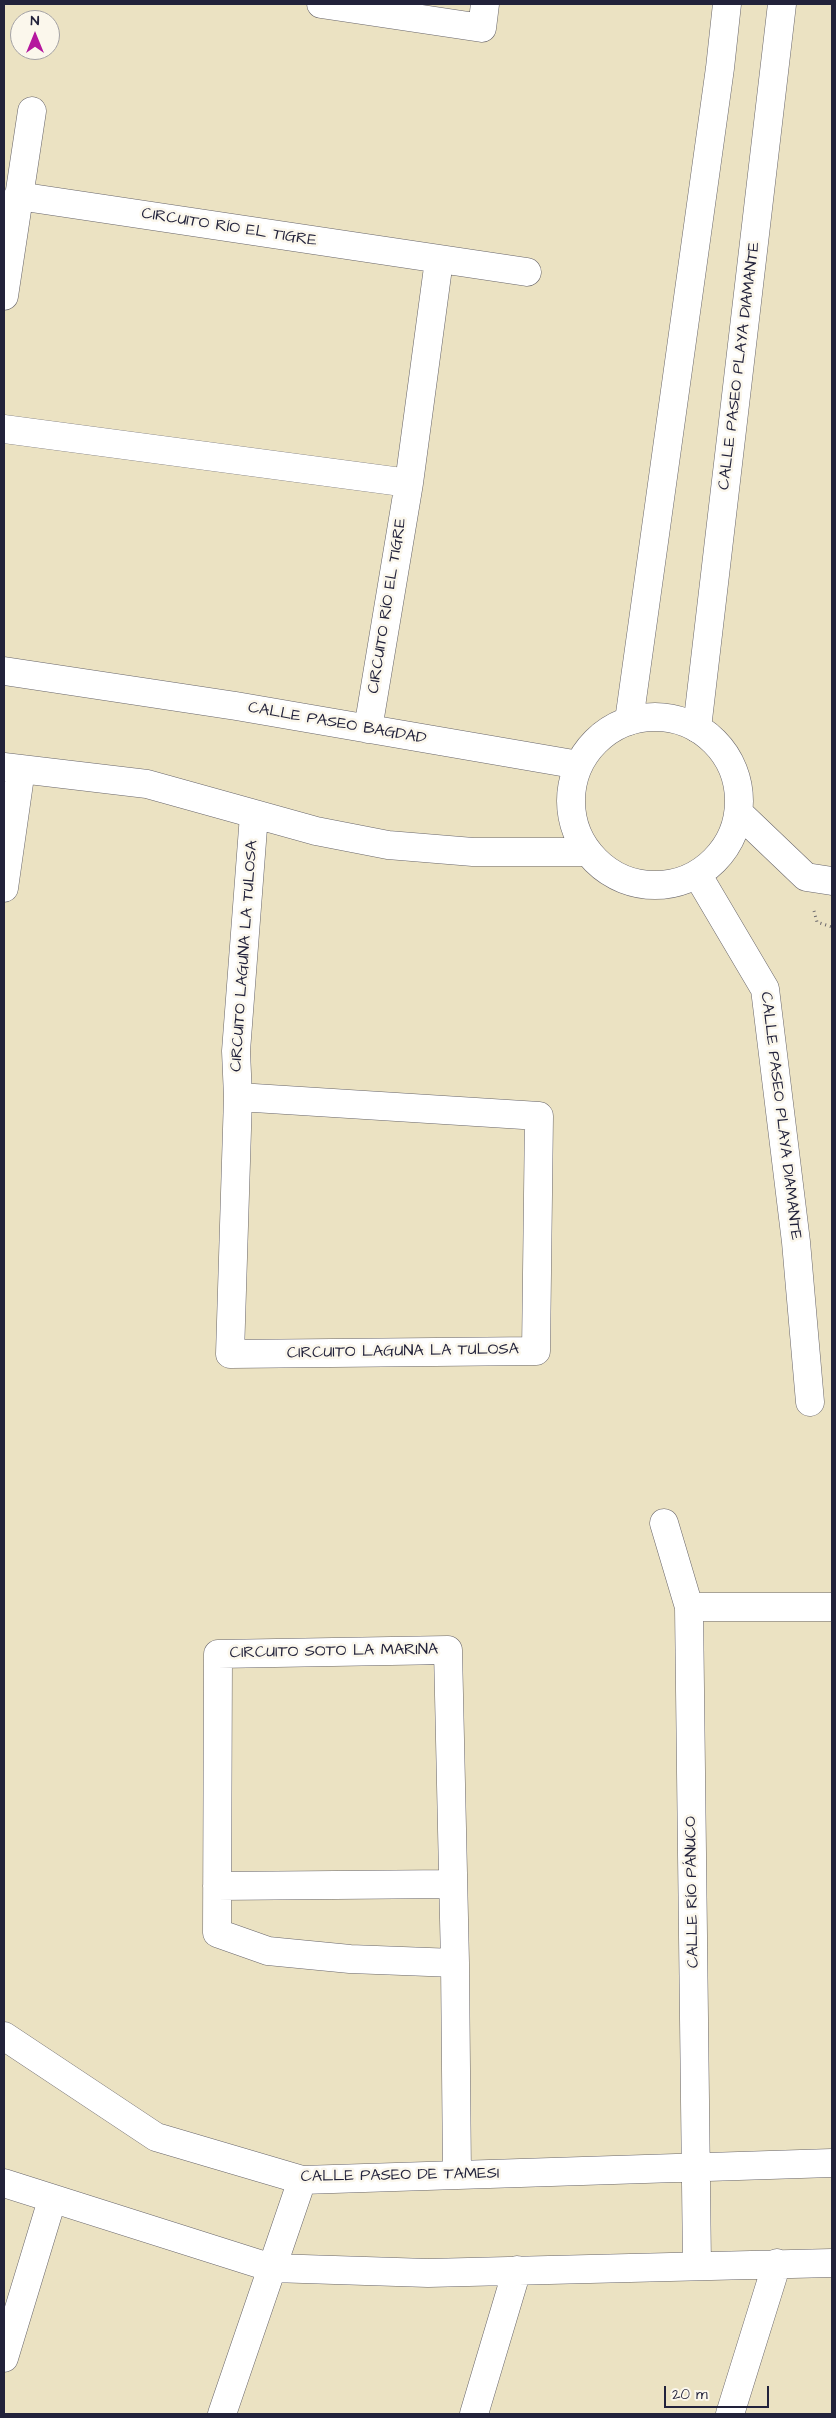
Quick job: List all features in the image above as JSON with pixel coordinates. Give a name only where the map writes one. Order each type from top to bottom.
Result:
[{"type":"street","points":[[321,4],[482,28],[485,4]]},
{"type":"street","points":[[629,721],[720,68],[727,4]]},
{"type":"street","name":"CALLE PASEO PLAYA DIAMANTE","points":[[697,728],[782,4]]},
{"type":"street","points":[[4,296],[32,111]]},
{"type":"street","name":"CIRCUITO RÍO EL TIGRE","points":[[18,196],[527,272]]},
{"type":"street","name":"CIRCUITO RÍO EL TIGRE","points":[[368,729],[408,482],[439,260]]},
{"type":"street","points":[[4,429],[408,482]]},
{"type":"street","name":"CALLE PASEO BAGDAD","points":[[4,671],[236,706],[368,729],[576,776]]},
{"type":"street","points":[[651,717],[667,719],[697,728],[717,744],[732,764],[739,788],[737,819],[732,838],[707,866],[674,883],[651,884],[627,880],[606,869],[583,842],[571,810],[576,776],[592,746],[609,731],[629,721],[651,717]]},
{"type":"street","points":[[4,888],[12,768],[147,784],[316,831],[388,845],[473,852],[583,842]]},
{"type":"street","name":"CIRCUITO LAGUNA LA TULOSA","points":[[238,1097],[539,1116],[536,1351],[230,1354],[238,1097],[236,1051],[254,815]]},
{"type":"street","points":[[737,819],[806,877],[832,881]]},
{"type":"street","name":"CALLE PASEO PLAYA DIAMANTE","points":[[707,866],[765,989],[796,1242],[810,1402]]},
{"type":"street","name":"CALLE RÍO PÁNUCO","points":[[664,1523],[689,1607],[697,2265]]},
{"type":"street","points":[[689,1607],[832,1607]]},
{"type":"street","name":"CIRCUITO SOTO LA MARINA","points":[[454,1963],[350,1959],[268,1951],[217,1933],[218,1654],[448,1650],[453,1884],[457,2175]]},
{"type":"street","points":[[217,1886],[453,1884]]},
{"type":"street","name":"CALLE PASEO DE TAMESI","points":[[4,2036],[156,2137],[302,2180],[832,2163]]},
{"type":"street","points":[[222,2414],[302,2180]]},
{"type":"street","points":[[4,2183],[52,2200],[272,2268],[428,2273],[697,2265],[832,2264]]},
{"type":"street","points":[[4,2358],[52,2200]]},
{"type":"street","points":[[730,2414],[777,2264]]},
{"type":"street","points":[[474,2414],[517,2270]]}]
